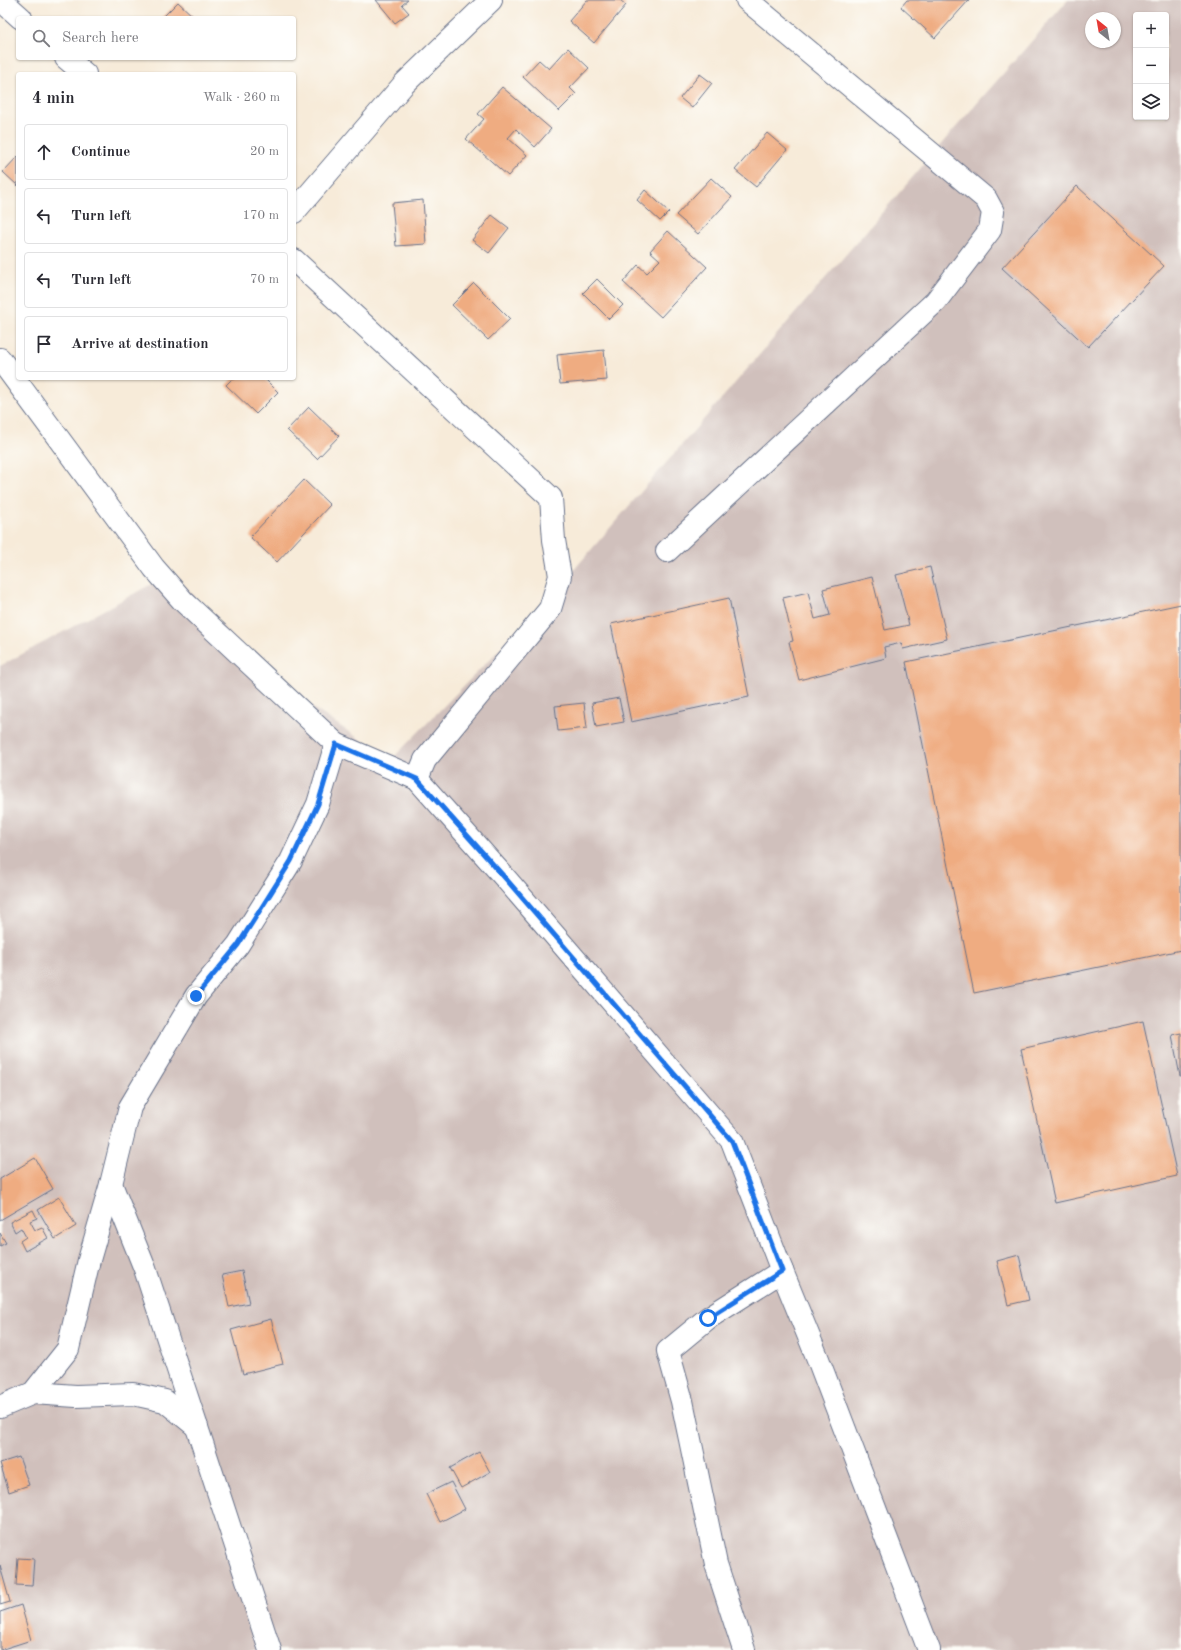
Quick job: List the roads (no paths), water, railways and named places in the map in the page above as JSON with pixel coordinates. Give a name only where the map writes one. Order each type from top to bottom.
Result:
[{"type":"street","points":[[1,0],[19,16]]},
{"type":"street","points":[[296,210],[404,84],[491,0]]},
{"type":"street","points":[[667,550],[936,301],[990,230],[993,212],[986,199],[747,0]]},
{"type":"street","points":[[68,60],[82,72]]},
{"type":"street","points":[[296,262],[551,498],[554,540],[560,576],[550,609],[425,760],[417,779]]},
{"type":"street","points":[[0,359],[154,568],[183,601],[336,744],[417,779],[511,885],[732,1141],[821,1367],[929,1650]]},
{"type":"street","points":[[33,1393],[68,1349],[90,1260],[112,1184],[130,1107],[196,996],[238,945],[291,861],[318,804],[336,744]]},
{"type":"street","points":[[112,1184],[145,1269],[270,1650]]},
{"type":"street","points":[[744,1650],[716,1564],[682,1402],[668,1351],[708,1318],[782,1271]]},
{"type":"street","points":[[0,1406],[33,1393],[76,1396],[134,1394],[165,1401],[197,1427]]}]
